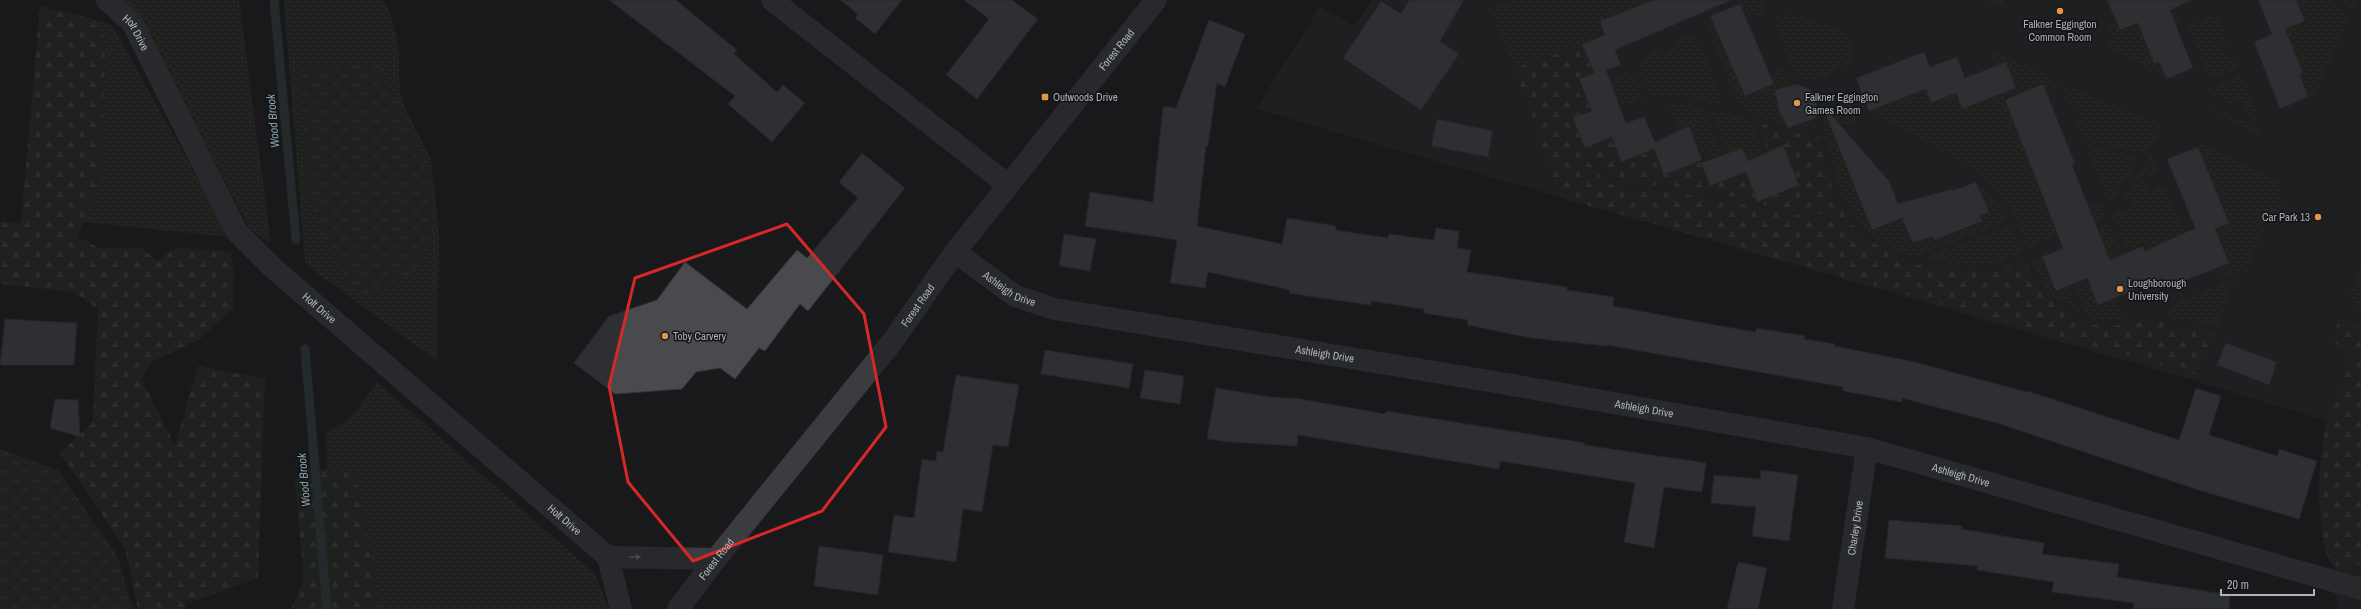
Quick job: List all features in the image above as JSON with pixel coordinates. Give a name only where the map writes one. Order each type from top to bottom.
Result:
[{"type":"street","name":"Holt Drive","points":[[107,0],[133,24],[236,232],[272,267],[608,557]]},
{"type":"street","points":[[772,0],[1008,185]]},
{"type":"street","name":"Forest Road","points":[[678,609],[716,559],[892,342],[955,252],[1156,0]]},
{"type":"street","name":"Ashleigh Drive","points":[[955,252],[1014,296],[1055,310],[1503,384],[1867,448],[2361,589]]},
{"type":"street","name":"Charley Drive","points":[[1843,609],[1867,448]]},
{"type":"street","points":[[621,609],[608,557],[716,559]]},
{"type":"highlighted area","points":[[787,224],[864,314],[886,427],[822,511],[693,561],[628,482],[609,386],[635,278]]},
{"type":"shaded area","name":"Loughborough University","points":[[1372,0],[2361,0],[2361,609],[2337,609],[2327,421],[2199,382],[1256,109],[1320,7],[1355,26]]},
{"type":"green space","points":[[121,0],[239,0],[271,244],[250,229],[139,17]]},
{"type":"green space","points":[[284,0],[382,0],[388,8],[398,41],[400,91],[407,113],[431,158],[439,232],[437,361],[305,264]]},
{"type":"green space","points":[[1514,0],[1654,0],[1600,21],[1604,32],[1591,37],[1592,40],[1514,69],[1489,8]]},
{"type":"green space","points":[[1738,0],[1763,1],[1764,14],[1746,19]]},
{"type":"green space","points":[[1980,0],[2003,0],[2005,6]]},
{"type":"green space","points":[[2172,0],[2181,23],[2176,25],[2169,7]]},
{"type":"green space","points":[[2296,0],[2328,0],[2349,17],[2314,96],[2308,97],[2300,75],[2303,73],[2292,45],[2279,32],[2305,21]]},
{"type":"green space","points":[[2340,0],[2359,0],[2354,10]]},
{"type":"green space","points":[[40,6],[89,18],[105,38],[102,170],[78,237],[100,248],[142,248],[157,261],[178,247],[231,252],[234,279],[233,309],[200,339],[153,361],[141,378],[175,446],[198,366],[265,379],[258,578],[186,604],[187,609],[138,609],[125,548],[60,453],[93,422],[98,309],[74,292],[0,284],[0,222],[21,223]]},
{"type":"green space","points":[[1785,13],[1843,29],[1851,42],[1853,56],[1841,67],[1825,76],[1808,80],[1800,78],[1793,73],[1775,23],[1777,18]]},
{"type":"green space","points":[[2217,14],[2228,42],[2221,45],[2226,57],[2232,54],[2238,68],[2209,78],[2188,26]]},
{"type":"green space","points":[[89,18],[112,25],[230,237],[83,222],[102,170],[105,38]]},
{"type":"green space","points":[[1711,19],[1745,96],[1774,84],[1770,74],[1782,68],[1792,83],[1790,86],[1814,115],[1817,116],[1816,129],[1796,128],[1767,119],[1740,108],[1708,30]]},
{"type":"green space","points":[[2116,21],[2120,30],[2143,21],[2143,37],[2154,63],[2159,62],[2167,79],[2105,46],[2113,36],[2106,25]]},
{"type":"green space","points":[[1684,36],[1693,36],[1704,51],[1724,106],[1682,96],[1651,96],[1638,66],[1648,52],[1657,47],[1661,55],[1678,48],[1675,40]]},
{"type":"green space","points":[[1582,44],[1594,73],[1592,111],[1585,148],[1612,137],[1621,162],[1654,149],[1700,160],[1710,186],[1746,172],[1757,202],[1799,185],[1784,146],[1768,152],[1758,121],[1781,131],[1820,136],[1834,196],[1853,220],[1761,204],[1724,194],[1667,185],[1641,185],[1620,180],[1609,174],[1589,155],[1585,157],[1605,180],[1613,185],[1633,191],[1669,192],[1716,199],[1855,226],[1863,237],[1912,264],[1942,268],[1995,271],[2024,259],[2045,297],[2083,323],[2103,326],[2128,325],[2156,318],[2173,326],[2215,334],[2197,375],[1561,198],[1514,69]]},
{"type":"green space","points":[[1991,50],[2050,75],[2057,93],[2048,96],[2043,84],[2019,94],[2006,63],[1996,66]]},
{"type":"green space","points":[[376,63],[427,167],[434,232],[411,273],[367,294],[350,287],[309,200],[300,70]]},
{"type":"green space","points":[[1632,71],[1644,97],[1604,115],[1609,80]]},
{"type":"green space","points":[[2240,76],[2244,78],[2259,121],[2243,112],[2246,106],[2236,100],[2233,105],[2207,91]]},
{"type":"green space","points":[[2061,83],[2164,126],[2144,154],[2083,140],[2076,124],[2083,121],[2077,105],[2069,108]]},
{"type":"green space","points":[[1926,89],[1931,103],[1956,93],[1962,109],[2002,94],[2055,229],[2092,215],[2089,208],[2101,202],[2106,214],[2092,228],[2076,233],[2058,235],[2027,248],[2013,213],[1979,174],[1954,157],[1869,111]]},
{"type":"green space","points":[[1844,103],[1854,106],[1862,113],[1860,119],[1832,130],[1872,230],[1902,218],[1913,243],[1989,212],[1978,187],[1982,187],[2002,210],[2008,220],[1912,258],[1867,233],[1841,193],[1822,124],[1825,109],[1835,109]]},
{"type":"green space","points":[[1668,105],[1688,105],[1704,110],[1722,156],[1713,160],[1709,149],[1700,153],[1689,127],[1679,131]]},
{"type":"green space","points":[[2214,108],[2261,129],[2259,136],[2213,111]]},
{"type":"green space","points":[[1710,109],[1753,120],[1763,155],[1747,160],[1742,148],[1728,154]]},
{"type":"green space","points":[[2202,143],[2280,182],[2282,207],[2266,224],[2246,271],[2220,278],[2217,268],[2229,263],[2215,229],[2229,223],[2198,147]]},
{"type":"green space","points":[[2085,144],[2139,158],[2109,204]]},
{"type":"green space","points":[[2151,155],[2159,171],[2143,177],[2149,192],[2165,186],[2185,233],[2151,248],[2148,242],[2127,250],[2113,216],[2117,210],[2125,213],[2132,203],[2124,197]]},
{"type":"green space","points":[[2108,219],[2121,252],[2115,255],[2118,261],[2112,264],[2109,258],[2092,265],[2095,233]]},
{"type":"green space","points":[[2010,226],[2022,252],[1993,264],[1945,262],[1922,258]]},
{"type":"green space","points":[[2042,257],[2056,290],[2068,286],[2079,312],[2048,293],[2031,259]]},
{"type":"green space","points":[[2361,266],[2361,310],[2352,304],[2350,294]]},
{"type":"green space","points":[[2087,278],[2098,305],[2115,298],[2124,319],[2104,320],[2086,317],[2074,284]]},
{"type":"green space","points":[[2236,278],[2217,326],[2173,318],[2163,313],[2180,301]]},
{"type":"green space","points":[[2339,319],[2361,327],[2361,563],[2350,568],[2332,565],[2326,551],[2322,533],[2319,490],[2320,467],[2326,427],[2332,405],[2351,358],[2349,351],[2331,341]]},
{"type":"green space","points":[[377,382],[595,574],[609,609],[378,609],[377,584],[354,472],[327,470],[326,433],[334,429],[355,412]]},
{"type":"green space","points":[[0,449],[58,470],[117,555],[133,609],[0,609]]},
{"type":"green space","points":[[301,468],[354,472],[377,584],[378,609],[291,609],[304,580],[295,482]]},
{"type":"building","points":[[609,0],[676,0],[737,50],[734,54],[777,92],[783,85],[805,103],[772,142],[728,104],[735,96]]},
{"type":"building","points":[[840,0],[902,0],[875,34],[855,18],[858,14]]},
{"type":"building","points":[[964,0],[1012,0],[1038,19],[977,99],[946,75],[989,19]]},
{"type":"building","points":[[1409,0],[1464,0],[1440,41],[1459,54],[1421,110],[1343,58],[1381,1],[1401,14]]},
{"type":"building","points":[[1654,0],[1732,0],[1615,50],[1621,65],[1606,70],[1626,123],[1644,117],[1655,142],[1689,126],[1702,160],[1664,175],[1654,149],[1621,162],[1612,137],[1585,148],[1573,118],[1592,111],[1579,79],[1594,73],[1582,44],[1605,35],[1600,21]]},
{"type":"building","points":[[2107,0],[2192,0],[2170,10],[2193,68],[2167,79],[2159,62],[2154,64],[2138,23],[2120,30]]},
{"type":"building","points":[[2258,0],[2296,0],[2305,21],[2285,29],[2303,73],[2300,75],[2308,97],[2280,109],[2254,42],[2272,34]]},
{"type":"building","points":[[1740,4],[1774,84],[1745,96],[1710,16]]},
{"type":"building","points":[[1209,20],[1245,34],[1225,87],[1217,83],[1208,146],[1206,146],[1197,226],[1282,244],[1287,218],[1336,226],[1335,230],[1388,238],[1389,234],[1434,240],[1436,228],[1459,231],[1457,248],[1471,250],[1467,272],[1567,287],[1567,290],[1614,297],[1613,306],[1756,332],[1756,328],[1805,336],[1804,339],[1835,344],[1834,346],[1910,361],[2027,391],[2179,440],[2196,388],[2221,396],[2209,435],[2277,456],[2279,449],[2317,461],[2299,519],[2205,492],[2000,424],[1902,398],[1902,402],[1843,391],[1843,387],[1607,345],[1531,338],[1467,325],[1468,320],[1423,313],[1424,309],[1371,301],[1371,305],[1289,293],[1290,290],[1208,272],[1205,288],[1170,283],[1177,240],[1085,226],[1090,192],[1153,202],[1163,106],[1176,108]]},
{"type":"building","points":[[1924,52],[1930,67],[1957,57],[1965,78],[2006,62],[2016,88],[1962,109],[1956,93],[1931,103],[1926,89],[1869,111],[1856,78]]},
{"type":"building","name":"Falkner Eggington Games Room","points":[[1797,84],[1810,89],[1817,97],[1816,118],[1788,128],[1779,111],[1775,90]]},
{"type":"building","points":[[2043,84],[2075,164],[2072,165],[2110,260],[2143,246],[2145,251],[2195,228],[2167,159],[2198,147],[2229,223],[2215,229],[2229,263],[2167,288],[2162,278],[2098,305],[2087,278],[2056,291],[2042,257],[2063,248],[2005,100]]},
{"type":"building","points":[[1828,111],[1889,181],[1898,204],[1952,189],[1952,191],[1976,182],[1989,212],[1980,216],[1982,221],[1935,240],[1933,236],[1913,243],[1902,218],[1872,230],[1825,113]]},
{"type":"building","points":[[1437,119],[1493,131],[1488,157],[1431,146]]},
{"type":"building","points":[[1783,145],[1799,185],[1757,202],[1746,172],[1710,186],[1701,163],[1742,148],[1748,161]]},
{"type":"building","points":[[862,153],[905,188],[808,311],[800,304],[765,351],[759,348],[735,379],[720,368],[696,372],[682,389],[615,394],[574,363],[609,316],[657,300],[685,262],[747,309],[797,250],[807,258],[858,198],[839,182]]},
{"type":"building","points":[[1064,234],[1096,239],[1090,271],[1059,266]]},
{"type":"building","points":[[5,319],[77,323],[74,365],[0,365]]},
{"type":"building","points":[[2226,343],[2277,362],[2269,385],[2217,365]]},
{"type":"building","points":[[1045,350],[1133,364],[1129,388],[1041,374]]},
{"type":"building","points":[[1145,370],[1184,376],[1180,404],[1140,398]]},
{"type":"building","points":[[956,375],[1019,385],[1008,447],[993,445],[982,512],[963,509],[956,562],[888,552],[894,515],[914,518],[922,459],[936,461],[937,451],[943,452]]},
{"type":"building","points":[[1216,388],[1270,397],[1301,399],[1385,414],[1386,411],[1585,443],[1584,445],[1706,463],[1702,492],[1664,487],[1654,548],[1624,542],[1635,483],[1500,461],[1499,469],[1298,435],[1297,446],[1230,442],[1207,439]]},
{"type":"building","points":[[55,399],[78,400],[80,437],[50,428]]},
{"type":"building","points":[[1761,470],[1798,475],[1789,541],[1752,536],[1756,507],[1711,503],[1714,475],[1760,479]]},
{"type":"building","points":[[1889,520],[1962,526],[1962,529],[2044,543],[2042,554],[2119,564],[2117,577],[2230,595],[2229,609],[2133,609],[2134,603],[2052,592],[2054,582],[1977,570],[1978,566],[1885,558]]},
{"type":"building","points":[[819,546],[883,555],[878,595],[814,586]]},
{"type":"building","points":[[1738,562],[1767,568],[1758,609],[1727,609]]},
{"type":"waterway","name":"Wood Brook","points":[[274,0],[296,240]]},
{"type":"waterway","name":"Wood Brook","points":[[305,349],[327,609]]},
{"type":"place","name":"Falkner Eggington Common Room","points":[[2060,11]]},
{"type":"place","name":"Outwoods Drive","points":[[1045,97]]},
{"type":"place","name":"Falkner Eggington Games Room","points":[[1797,103]]},
{"type":"place","name":"Car Park 13","points":[[2318,217]]},
{"type":"place","name":"Loughborough University","points":[[2120,289]]},
{"type":"place","name":"Toby Carvery","points":[[665,336]]}]
